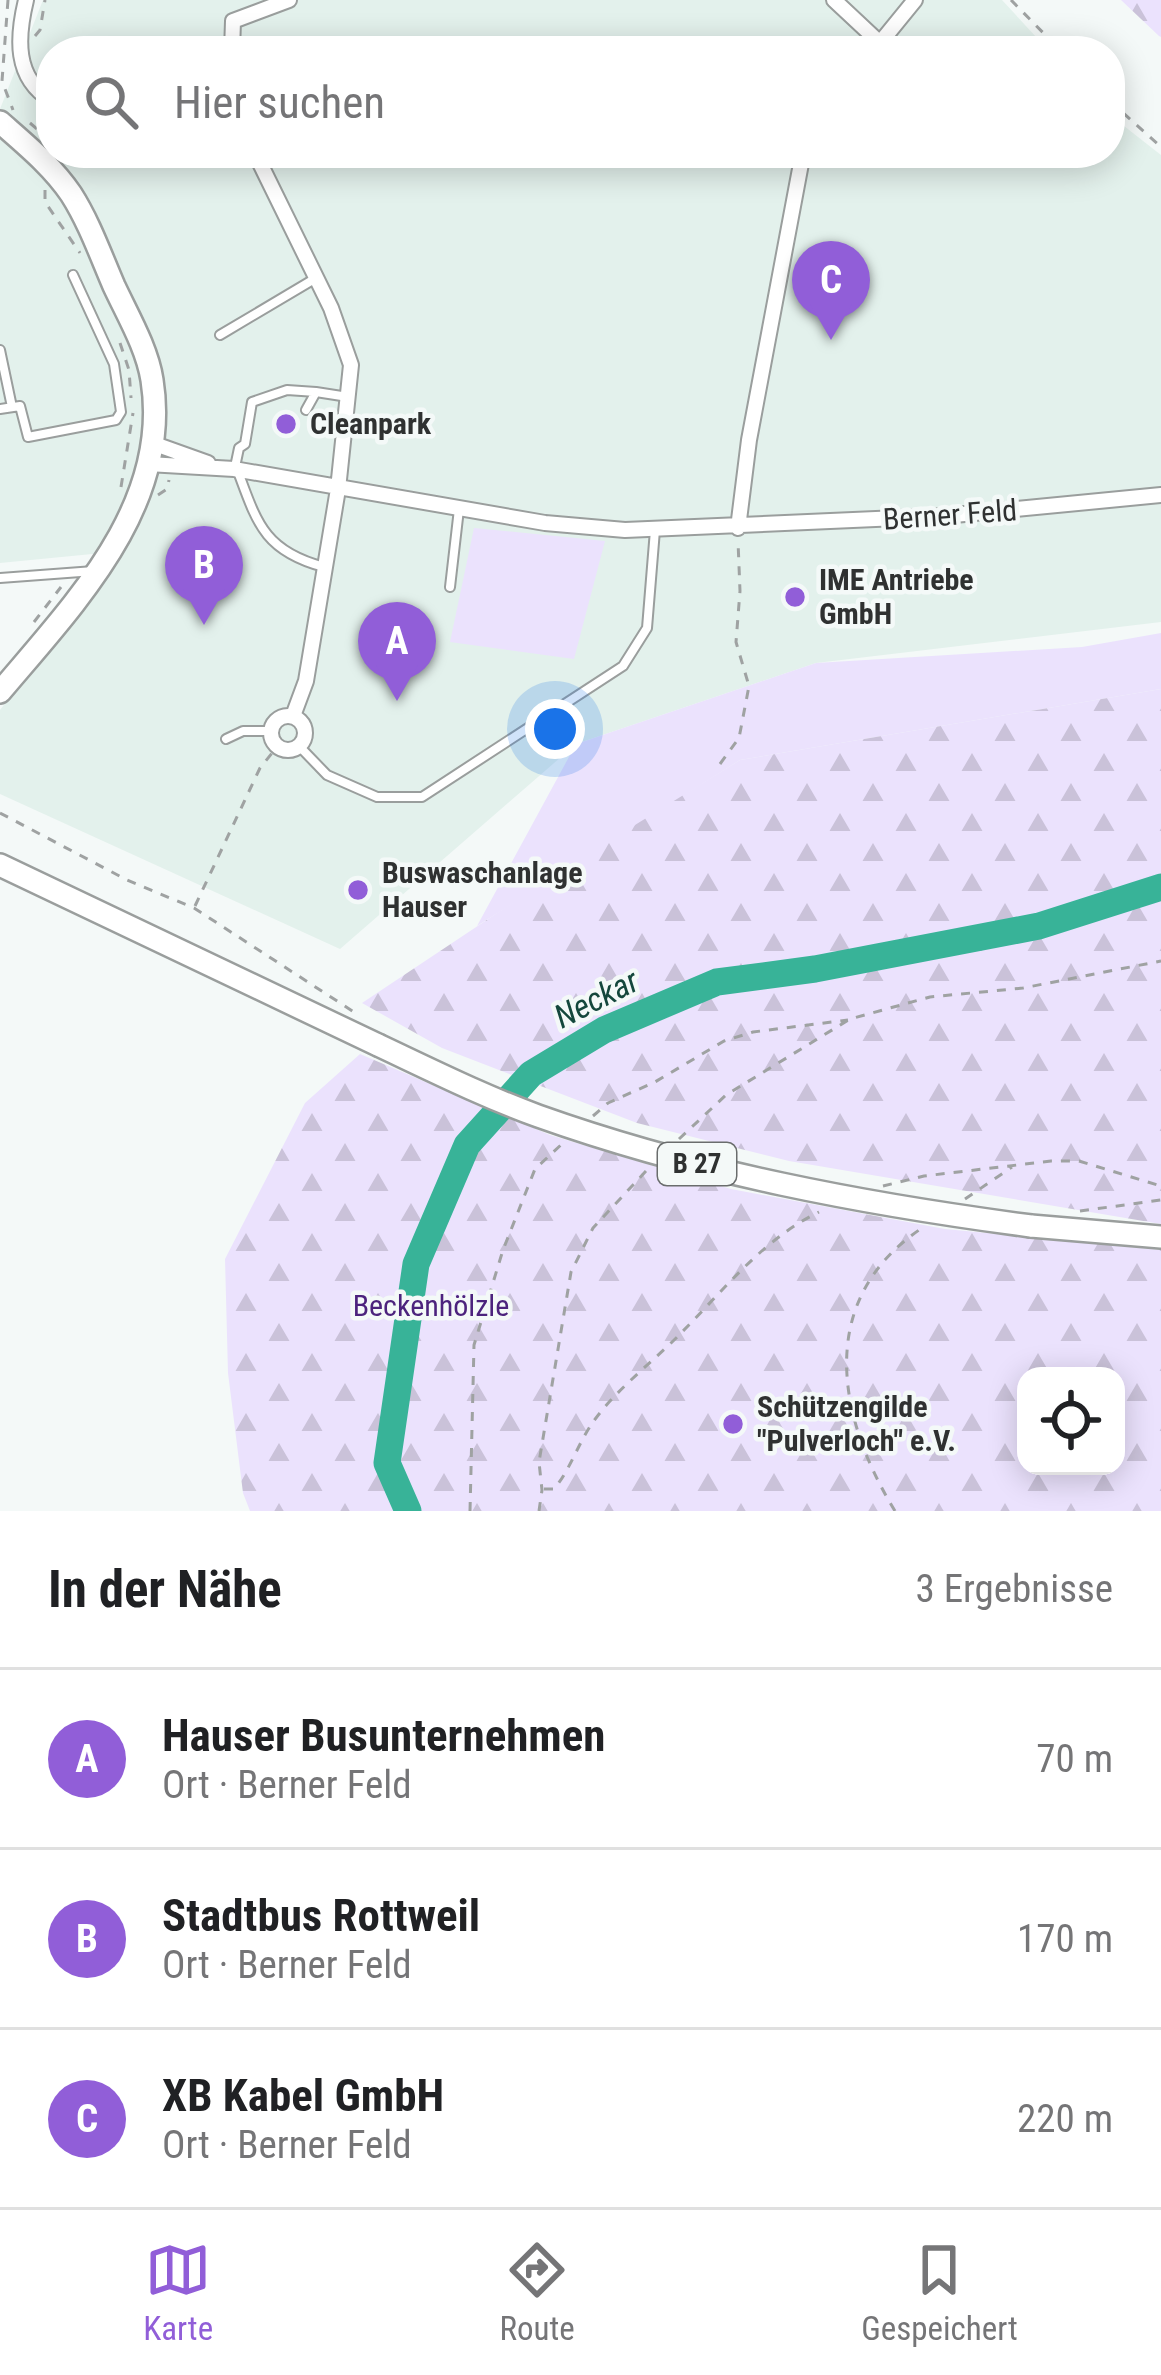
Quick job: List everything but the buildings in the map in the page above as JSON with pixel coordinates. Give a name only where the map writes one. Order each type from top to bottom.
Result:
[{"type":"main road","points":[[6,115],[36,135]]},
{"type":"main road","points":[[0,142],[36,142]]},
{"type":"main road","points":[[0,692],[85,571],[131,519],[150,454],[152,377],[59,168]]},
{"type":"main road","name":"B 27","points":[[0,865],[378,1046],[533,1114],[668,1157],[862,1201],[1031,1226],[1161,1237]]},
{"type":"street","points":[[26,0],[20,39],[28,80],[36,87]]},
{"type":"street","points":[[232,36],[233,21],[289,0]]},
{"type":"street","points":[[833,0],[867,36]]},
{"type":"street","points":[[886,36],[915,0]]},
{"type":"street","points":[[262,168],[316,278],[351,365],[338,486],[306,681],[293,716]]},
{"type":"street","points":[[738,528],[749,440],[800,168]]},
{"type":"street","name":"Berner Feld","points":[[150,454],[545,524],[656,530],[1045,509],[1161,495]]},
{"type":"street","points":[[293,716],[302,722],[305,732],[299,746],[278,747],[271,731],[278,718],[293,716]]},
{"type":"lane","points":[[0,409],[20,406],[28,437],[116,420],[121,412],[115,364],[73,275]]},
{"type":"lane","points":[[220,335],[316,278]]},
{"type":"lane","points":[[0,350],[12,407]]},
{"type":"lane","points":[[324,567],[280,550],[264,536],[230,468],[245,444],[252,402],[287,390],[349,397]]},
{"type":"lane","points":[[306,410],[316,392]]},
{"type":"lane","points":[[450,586],[459,509]]},
{"type":"lane","points":[[299,746],[327,775],[377,796],[422,796],[623,666],[647,628],[656,530]]},
{"type":"lane","points":[[0,578],[85,571]]},
{"type":"lane","points":[[226,739],[242,731],[271,731]]},
{"type":"path","points":[[6,115],[2,64],[8,0]]},
{"type":"path","points":[[20,39],[40,30],[46,0]]},
{"type":"path","points":[[1011,0],[1046,36]]},
{"type":"path","points":[[1125,114],[1161,147]]},
{"type":"path","points":[[29,123],[36,130]]},
{"type":"path","points":[[50,228],[59,221]]},
{"type":"path","points":[[720,764],[739,738],[749,686],[736,641],[738,528]]},
{"type":"path","points":[[25,635],[85,571]]},
{"type":"path","points":[[194,908],[260,768],[278,747]]},
{"type":"path","points":[[0,812],[127,880],[194,908],[365,1019]]},
{"type":"path","points":[[590,1119],[608,1103],[655,1082],[724,1041],[753,1032],[850,1019],[930,997],[1023,988],[1161,961]]},
{"type":"path","points":[[680,1139],[725,1095],[850,1019]]},
{"type":"path","points":[[470,1511],[474,1345],[503,1250],[536,1168],[573,1134]]},
{"type":"path","points":[[884,1186],[924,1176],[1051,1161],[1078,1161],[1161,1186]]},
{"type":"path","points":[[539,1511],[538,1462],[571,1272],[593,1228],[649,1168]]},
{"type":"path","points":[[1073,1211],[1161,1201]]},
{"type":"path","points":[[542,1490],[554,1489],[598,1416],[728,1281],[800,1221],[822,1210]]},
{"type":"path","points":[[895,1511],[857,1434],[846,1351],[854,1307],[871,1276],[902,1242]]},
{"type":"shaded area","points":[[43,0],[1002,0],[1035,36],[36,36],[36,168],[1125,168],[1125,127],[1161,155],[1161,622],[816,663],[576,744],[340,949],[0,794],[0,710],[123,551],[0,563],[0,109]]},
{"type":"green space","points":[[1121,0],[1161,0],[1161,37],[1159,36]]},
{"type":"green space","points":[[474,528],[605,541],[574,659],[450,642]]},
{"type":"green space","points":[[1161,633],[1161,689],[740,760],[477,926],[576,744],[816,663],[1082,647]]},
{"type":"green space","points":[[1161,689],[1161,1224],[789,1161],[637,1123],[442,1048],[362,1003],[559,872],[740,760]]},
{"type":"green space","name":"Beckenhölzle","points":[[360,1054],[550,1135],[731,1189],[945,1229],[1161,1250],[1161,1511],[250,1511],[243,1493],[228,1373],[225,1259],[305,1103]]},
{"type":"waterway","name":"Neckar","points":[[408,1511],[387,1463],[416,1264],[467,1145],[531,1074],[604,1030],[717,982],[815,969],[1039,926],[1161,887]]},
{"type":"place","name":"XB Kabel GmbH","points":[[831,340]]},
{"type":"place","name":"Cleanpark","points":[[286,424]]},
{"type":"place","name":"IME Antriebe GmbH","points":[[795,597]]},
{"type":"place","name":"Stadtbus Rottweil","points":[[204,625]]},
{"type":"place","name":"Hauser Busunternehmen","points":[[397,701]]},
{"type":"place","name":"Buswaschanlage Hauser","points":[[358,890]]},
{"type":"place","name":"Schützengilde \"Pulverloch\" e.V.","points":[[733,1424]]}]
